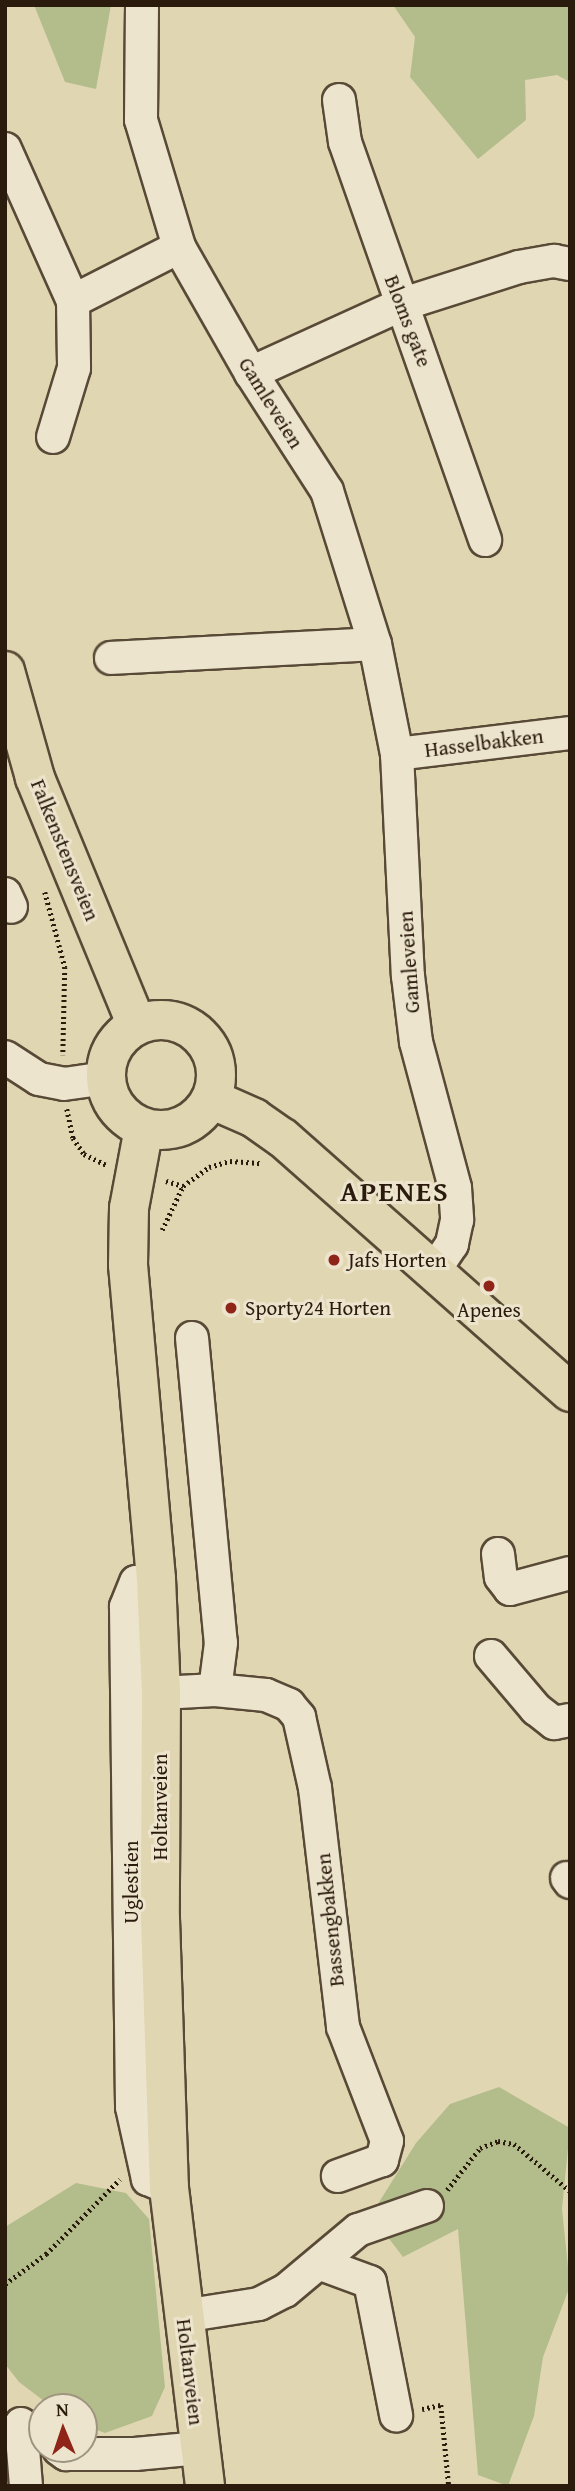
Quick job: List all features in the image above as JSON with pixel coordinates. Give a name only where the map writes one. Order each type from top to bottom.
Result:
[{"type":"main road","name":"Falkenstensveien","points":[[5,671],[38,789],[137,1025]]},
{"type":"main road","points":[[171,1020],[201,1036],[216,1066],[211,1099],[190,1123],[175,1129],[144,1128],[124,1117],[111,1100],[106,1078],[113,1047],[137,1025],[171,1020]]},
{"type":"main road","points":[[211,1099],[254,1118],[283,1138],[570,1392]]},
{"type":"main road","name":"Holtanveien","points":[[144,1128],[134,1173],[128,1265],[156,1579],[161,1693],[157,2178],[183,2316],[205,2486]]},
{"type":"street","name":"Gamleveien","points":[[142,5],[141,120],[179,247],[251,373],[327,491],[375,644],[397,754],[408,976],[416,1042],[456,1199],[452,1244],[434,1271]]},
{"type":"street","name":"Bloms gate","points":[[339,100],[345,142],[400,305],[440,402],[485,540]]},
{"type":"street","points":[[5,149],[74,301],[74,368],[53,437]]},
{"type":"street","points":[[74,301],[179,247]]},
{"type":"street","points":[[251,373],[400,305],[519,267],[554,261],[570,264]]},
{"type":"street","points":[[111,658],[375,644]]},
{"type":"street","name":"Hasselbakken","points":[[397,754],[570,733]]},
{"type":"street","points":[[5,1056],[39,1079],[64,1084],[106,1078]]},
{"type":"street","points":[[192,1338],[221,1643],[215,1690]]},
{"type":"street","points":[[498,1553],[501,1577],[510,1589],[570,1573]]},
{"type":"street","name":"Uglestien","points":[[156,1579],[136,1582],[127,1607],[132,2108],[157,2178]]},
{"type":"street","points":[[491,1656],[536,1709],[554,1723],[570,1720]]},
{"type":"street","name":"Bassengbakken","points":[[161,1693],[215,1690],[266,1695],[289,1705],[304,1732],[326,1867],[342,2027],[387,2141],[382,2160],[338,2176]]},
{"type":"street","points":[[183,2316],[259,2304],[321,2264],[358,2230],[427,2206]]},
{"type":"street","points":[[321,2264],[370,2282],[396,2415]]},
{"type":"street","points":[[23,2422],[26,2486]]},
{"type":"street","points":[[98,2454],[200,2448]]},
{"type":"path","points":[[44,887],[65,967],[64,1084],[73,1138],[84,1154],[134,1173],[183,1185]]},
{"type":"path","points":[[427,2206],[452,2186],[480,2148],[498,2141],[514,2144],[570,2192]]},
{"type":"path","points":[[5,2284],[46,2254],[128,2171],[157,2178]]},
{"type":"path","points":[[396,2415],[441,2405],[449,2486]]},
{"type":"green space","points":[[34,5],[111,5],[96,89],[65,82]]},
{"type":"green space","points":[[393,5],[570,5],[570,82],[557,75],[525,80],[526,120],[478,159],[410,77],[415,37]]},
{"type":"green space","points":[[499,2087],[570,2128],[562,2209],[570,2286],[543,2357],[534,2416],[508,2486],[478,2475],[458,2229],[403,2257],[371,2215],[416,2143],[450,2104]]},
{"type":"green space","points":[[76,2183],[126,2193],[149,2219],[165,2387],[152,2416],[105,2433],[98,2430],[98,2393],[34,2393],[19,2382],[5,2364],[5,2227]]},
{"type":"place","name":"Jafs Horten","points":[[334,1260]]},
{"type":"place","name":"Apenes","points":[[489,1286]]},
{"type":"place","name":"Sporty24 Horten","points":[[231,1308]]},
{"type":"district","name":"APENES","points":[[395,1191]]}]
